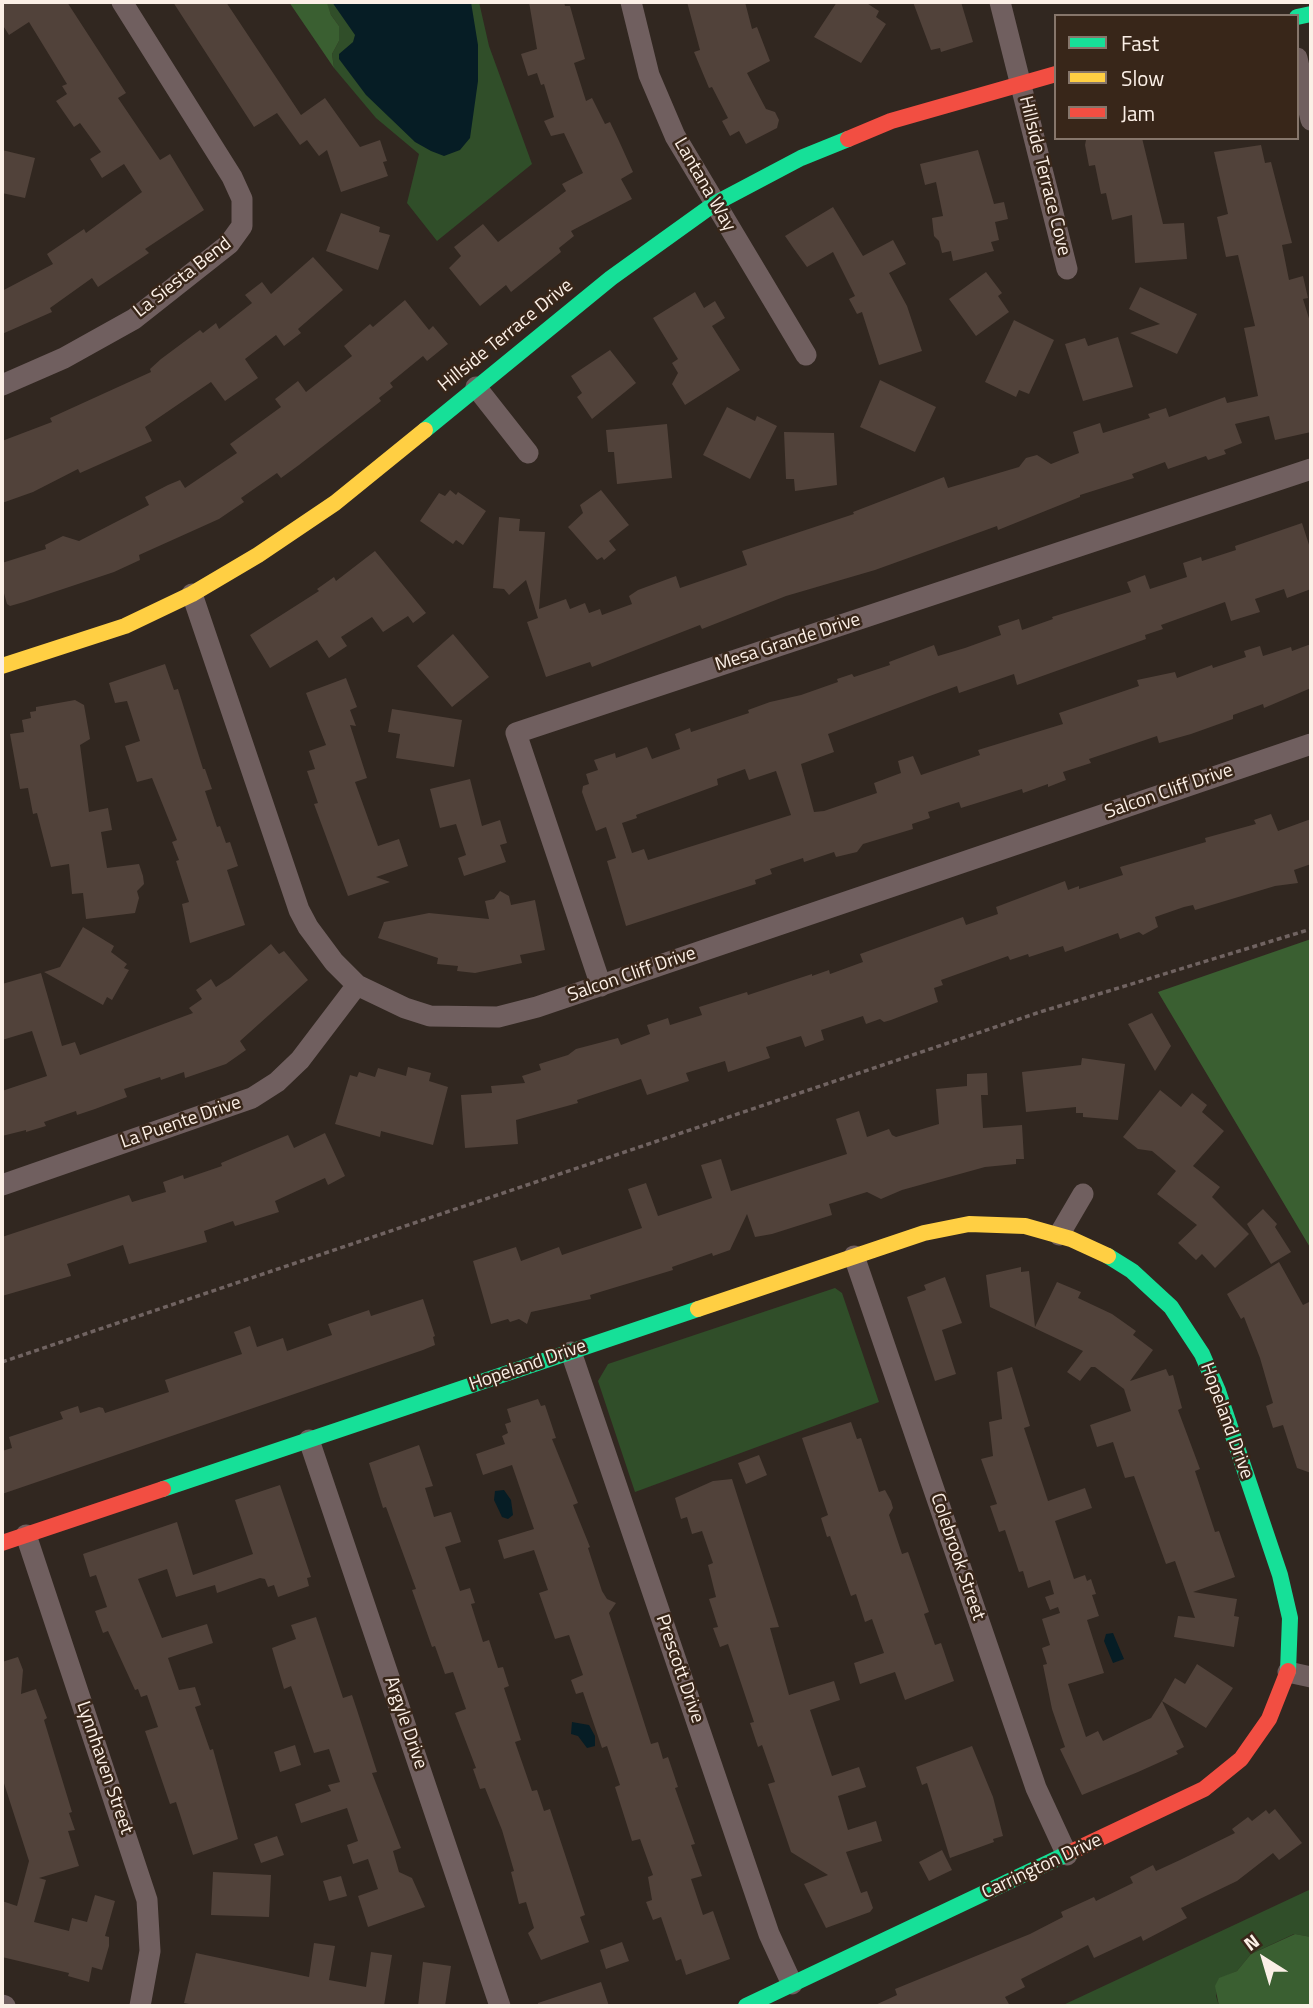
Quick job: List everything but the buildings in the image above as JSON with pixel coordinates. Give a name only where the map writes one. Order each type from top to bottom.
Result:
[{"type":"street","name":"La Siesta Bend","points":[[2,385],[64,358],[134,318],[229,244],[242,226],[242,199],[232,177],[122,2]]},
{"type":"street","name":"Lantana Way","points":[[631,2],[649,75],[661,107],[714,204],[806,355]]},
{"type":"street","name":"Hillside Terrace Cove","points":[[1000,2],[1067,269]]},
{"type":"street","points":[[1299,67],[1311,120]]},
{"type":"street","name":"Hillside Terrace Drive","points":[[2,666],[125,626],[192,594],[258,555],[335,503],[611,278],[714,204],[801,158],[891,121],[1054,74]]},
{"type":"street","points":[[476,387],[528,453]]},
{"type":"street","name":"Mesa Grande Drive","points":[[601,986],[516,733],[1311,469]]},
{"type":"street","name":"Salcon Cliff Drive","points":[[192,594],[299,910],[320,944],[357,985],[405,1008],[430,1016],[462,1019],[498,1017],[601,986],[1311,744]]},
{"type":"street","name":"La Puente Drive","points":[[2,1185],[252,1098],[277,1082],[300,1060],[357,985]]},
{"type":"street","points":[[1059,1235],[1083,1194]]},
{"type":"street","name":"Hopeland Drive","points":[[2,1543],[924,1233],[969,1224],[1025,1226],[1059,1235],[1097,1250],[1132,1270],[1171,1307],[1202,1354],[1218,1391],[1287,1598],[1290,1637],[1288,1672]]},
{"type":"street","name":"Colebrook Street","points":[[854,1256],[1036,1787],[1067,1855]]},
{"type":"street","name":"Prescott Drive","points":[[571,1352],[769,1934],[792,1984]]},
{"type":"street","name":"Argyle Drive","points":[[309,1440],[500,2006]]},
{"type":"street","name":"Lynnhaven Street","points":[[26,1535],[147,1900],[150,1951],[140,2006]]},
{"type":"street","points":[[1288,1672],[1311,1677]]},
{"type":"street","name":"Carrington Drive","points":[[746,2006],[1067,1855],[1216,1781],[1241,1759],[1261,1733],[1277,1704],[1288,1672]]},
{"type":"path","points":[[2,1362],[1040,1012],[1311,929]]},
{"type":"green space","points":[[289,2],[327,3],[339,26],[339,41],[332,54],[334,68]]},
{"type":"green space","points":[[326,2],[479,2],[489,46],[532,164],[437,241],[407,203],[419,154],[376,118],[334,68],[332,54],[339,41],[339,26]]},
{"type":"green space","points":[[1311,939],[1311,1249],[1158,992]]},
{"type":"green space","points":[[835,1288],[842,1293],[879,1402],[635,1492],[598,1381],[608,1364]]},
{"type":"green space","points":[[1311,1889],[1311,1937],[1294,1934],[1251,1954],[1237,1971],[1219,1979],[1216,1996],[1219,2006],[1061,2006]]},
{"type":"green space","points":[[1295,1934],[1311,1937],[1311,2006],[1219,2006],[1215,1986],[1219,1978],[1237,1971],[1251,1954]]},
{"type":"water","points":[[332,2],[471,2],[478,45],[478,81],[470,138],[460,150],[444,156],[415,142],[366,95],[339,59],[339,54],[353,42],[355,35]]},
{"type":"water","points":[[504,1490],[511,1500],[513,1515],[508,1519],[502,1517],[494,1500],[495,1491]]},
{"type":"water","points":[[1113,1633],[1124,1659],[1113,1663],[1104,1641],[1106,1634]]},
{"type":"water","points":[[572,1722],[589,1725],[595,1736],[595,1746],[587,1748],[578,1736],[571,1734]]},
{"type":"traffic: fast","points":[[1299,17],[1311,14]]},
{"type":"traffic: fast","points":[[425,430],[611,278],[714,204],[801,158],[848,139]]},
{"type":"traffic: fast","points":[[1108,1256],[1132,1271],[1171,1307],[1202,1354],[1218,1391],[1280,1575],[1290,1618],[1288,1671]]},
{"type":"traffic: fast","points":[[163,1489],[698,1309]]},
{"type":"traffic: fast","points":[[746,2006],[1073,1851]]},
{"type":"traffic: slow","points":[[2,666],[125,626],[192,594],[258,555],[335,503],[425,430]]},
{"type":"traffic: slow","points":[[698,1309],[924,1233],[969,1224],[1025,1226],[1071,1239],[1108,1256]]},
{"type":"traffic: jam","points":[[848,139],[891,121],[1054,75]]},
{"type":"traffic: jam","points":[[2,1543],[163,1489]]},
{"type":"traffic: jam","points":[[1073,1851],[1204,1789],[1241,1759],[1269,1719],[1288,1671]]}]
